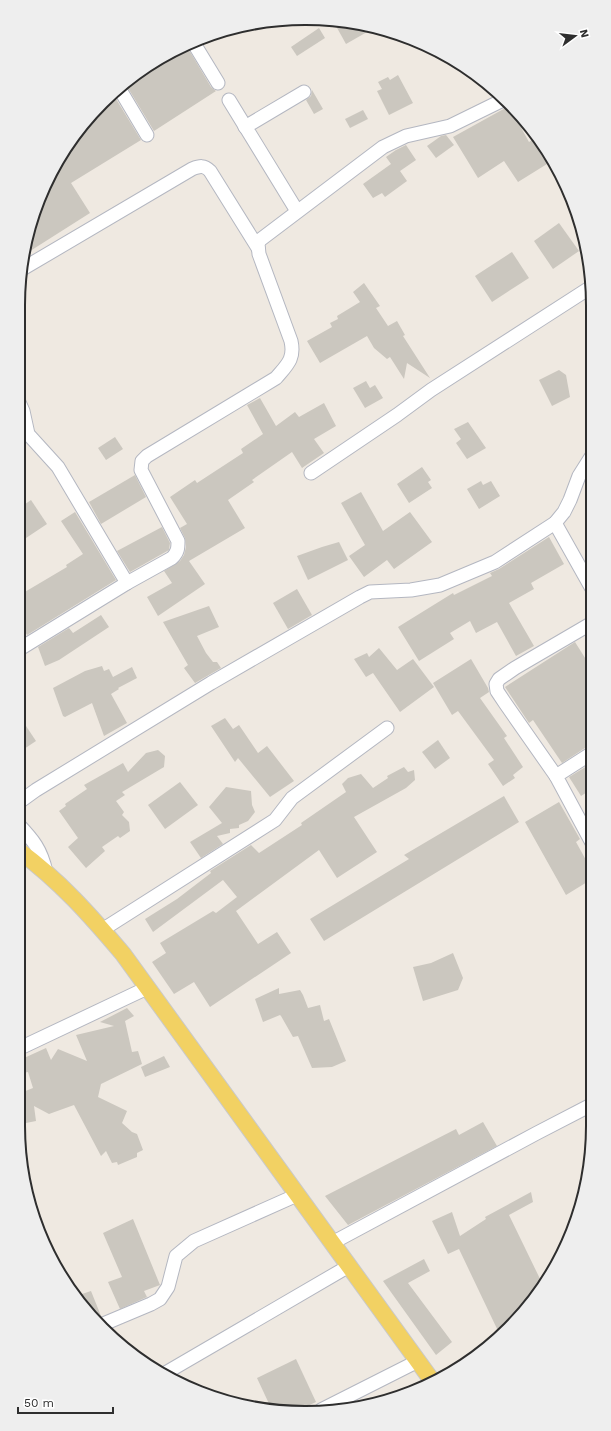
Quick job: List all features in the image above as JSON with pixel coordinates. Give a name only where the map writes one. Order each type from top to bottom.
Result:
[{"type":"main road","points":[[25,856],[67,891],[123,954],[430,1377]]},
{"type":"street","points":[[196,47],[218,83]]},
{"type":"street","points":[[245,127],[304,92]]},
{"type":"street","points":[[122,94],[147,135]]},
{"type":"street","points":[[228,100],[297,211]]},
{"type":"street","points":[[25,646],[127,583],[172,558],[178,549],[178,541],[141,470],[142,461],[147,456],[276,378],[290,360],[293,350],[291,341],[258,254],[258,244],[260,240],[383,146],[406,136],[450,126],[499,103]]},
{"type":"street","points":[[28,266],[192,169],[201,166],[206,167],[210,171],[258,248]]},
{"type":"street","points":[[311,473],[397,415],[431,390],[585,291]]},
{"type":"street","points":[[25,439],[58,467],[127,583]]},
{"type":"street","points":[[25,798],[43,785],[211,683],[360,597],[370,592],[411,590],[440,585],[495,562],[555,523],[564,512],[570,500],[578,476],[586,464]]},
{"type":"street","points":[[555,523],[586,578]]},
{"type":"street","points":[[586,627],[515,668],[499,679],[496,684],[497,691],[556,776],[586,832]]},
{"type":"street","points":[[102,930],[275,820],[292,798],[387,728]]},
{"type":"street","points":[[556,776],[586,757]]},
{"type":"street","points":[[25,832],[41,852],[46,872]]},
{"type":"street","points":[[25,1046],[147,988]]},
{"type":"street","points":[[332,1243],[586,1108]]},
{"type":"street","points":[[106,1323],[160,1299],[168,1287],[176,1256],[194,1241],[296,1194]]},
{"type":"street","points":[[170,1371],[349,1266]]},
{"type":"street","points":[[332,1405],[418,1361]]},
{"type":"building","points":[[336,27],[367,32],[346,44]]},
{"type":"building","points":[[319,28],[325,38],[297,56],[291,47]]},
{"type":"building","points":[[189,50],[211,87],[216,91],[154,131],[128,89],[150,72]]},
{"type":"building","points":[[398,75],[413,103],[389,115],[377,91],[382,89],[378,82],[388,77],[390,80]]},
{"type":"building","points":[[312,90],[323,109],[314,114],[306,100],[311,96]]},
{"type":"building","points":[[116,99],[141,140],[71,183],[90,213],[30,251],[46,198],[63,165],[83,135],[107,107]]},
{"type":"building","points":[[505,108],[520,125],[529,142],[532,140],[547,164],[518,182],[504,161],[478,178],[453,137]]},
{"type":"building","points":[[363,110],[368,119],[350,128],[345,119]]},
{"type":"building","points":[[446,135],[454,145],[436,158],[427,146],[441,136]]},
{"type":"building","points":[[406,145],[416,160],[400,171],[407,181],[385,197],[382,193],[373,198],[363,184],[391,164],[386,157]]},
{"type":"building","points":[[559,223],[579,251],[553,269],[534,241]]},
{"type":"building","points":[[512,252],[529,278],[492,302],[475,276]]},
{"type":"building","points":[[364,283],[380,306],[376,308],[388,326],[397,321],[405,335],[403,336],[430,378],[407,363],[404,379],[390,357],[387,359],[374,348],[367,336],[320,363],[307,341],[332,327],[330,323],[338,319],[337,316],[360,302],[353,292]]},
{"type":"building","points":[[559,370],[566,375],[570,397],[552,406],[539,380]]},
{"type":"building","points":[[366,381],[370,388],[375,385],[383,398],[365,408],[353,388]]},
{"type":"building","points":[[260,398],[276,426],[295,412],[299,417],[324,403],[336,426],[314,439],[324,453],[302,468],[292,452],[252,480],[254,482],[228,500],[245,528],[189,561],[205,584],[158,616],[147,597],[172,583],[164,571],[180,561],[184,555],[186,547],[185,538],[180,528],[187,524],[170,497],[195,480],[197,483],[243,453],[241,449],[263,434],[247,405]]},
{"type":"building","points":[[468,422],[486,448],[467,459],[456,443],[461,439],[454,429]]},
{"type":"building","points":[[115,437],[123,449],[106,460],[98,448]]},
{"type":"building","points":[[422,467],[431,480],[428,482],[432,488],[409,503],[397,484]]},
{"type":"building","points":[[135,475],[146,497],[101,524],[89,502]]},
{"type":"building","points":[[481,481],[483,485],[491,481],[500,496],[479,509],[467,489]]},
{"type":"building","points":[[361,492],[383,531],[410,512],[432,542],[394,569],[387,560],[364,577],[349,556],[365,545],[341,503]]},
{"type":"building","points":[[31,500],[47,524],[25,539],[25,504]]},
{"type":"building","points":[[75,512],[116,580],[27,635],[25,632],[25,592],[67,567],[66,565],[83,554],[61,521]]},
{"type":"building","points":[[162,527],[170,543],[169,550],[130,572],[117,551]]},
{"type":"building","points":[[549,537],[564,564],[531,583],[534,589],[509,603],[534,646],[516,656],[497,622],[476,633],[470,621],[450,633],[454,639],[419,661],[398,627],[453,593],[454,595],[492,576],[490,573],[499,569]]},
{"type":"building","points":[[339,542],[348,560],[308,580],[297,556]]},
{"type":"building","points":[[297,589],[312,615],[288,629],[273,603]]},
{"type":"building","points":[[209,606],[219,627],[197,636],[206,653],[213,662],[217,662],[221,668],[195,683],[184,668],[188,665],[163,622]]},
{"type":"building","points":[[101,615],[109,627],[59,660],[45,666],[38,647],[69,628],[73,633]]},
{"type":"building","points":[[575,642],[586,659],[586,747],[562,763],[533,720],[529,723],[505,687]]},
{"type":"building","points":[[379,648],[397,670],[413,659],[434,687],[400,712],[373,673],[366,677],[354,659],[367,653],[369,657]]},
{"type":"building","points":[[471,659],[489,692],[480,698],[507,736],[504,738],[523,767],[513,775],[515,778],[503,786],[488,764],[494,760],[458,711],[452,715],[433,683]]},
{"type":"building","points":[[102,666],[104,671],[109,669],[113,677],[132,667],[137,678],[118,688],[119,689],[111,694],[127,723],[104,736],[92,703],[65,717],[63,716],[53,688],[85,671]]},
{"type":"building","points":[[225,718],[233,729],[239,725],[258,753],[267,746],[294,781],[270,797],[238,758],[235,762],[211,726]]},
{"type":"building","points":[[25,724],[36,741],[25,748]]},
{"type":"building","points":[[438,740],[450,758],[435,769],[422,752]]},
{"type":"building","points":[[158,750],[165,756],[164,767],[122,792],[125,795],[116,801],[124,812],[122,815],[129,822],[130,831],[120,838],[118,836],[102,847],[105,851],[86,868],[68,847],[78,838],[59,811],[66,806],[65,804],[87,789],[84,785],[123,763],[128,772],[146,753]]},
{"type":"building","points":[[404,767],[408,772],[414,770],[415,780],[406,788],[354,817],[377,852],[337,878],[319,850],[236,911],[258,944],[277,932],[291,953],[210,1007],[194,982],[174,994],[152,962],[166,953],[160,943],[213,911],[216,913],[237,897],[223,880],[153,932],[145,919],[177,899],[211,873],[210,871],[251,845],[259,853],[302,825],[301,823],[346,792],[342,784],[348,778],[361,774],[373,788],[388,778],[387,776]]},
{"type":"building","points":[[586,767],[586,793],[581,796],[569,777]]},
{"type":"building","points":[[180,782],[198,805],[165,829],[148,805]]},
{"type":"building","points":[[226,787],[251,791],[252,805],[255,812],[248,821],[239,825],[239,828],[230,829],[230,833],[217,836],[223,844],[201,858],[190,842],[222,823],[209,807]]},
{"type":"building","points":[[504,796],[519,822],[324,941],[310,919],[409,859],[404,855]]},
{"type":"building","points":[[559,802],[580,839],[576,842],[586,860],[586,883],[566,895],[525,822]]},
{"type":"building","points":[[453,953],[463,978],[458,990],[423,1001],[413,967],[431,963]]},
{"type":"building","points":[[279,988],[279,994],[300,990],[308,1008],[320,1005],[324,1021],[329,1019],[346,1061],[332,1067],[312,1068],[298,1036],[293,1037],[280,1015],[263,1022],[255,999]]},
{"type":"building","points":[[127,1008],[134,1016],[125,1021],[132,1052],[138,1051],[142,1064],[101,1084],[98,1097],[127,1111],[122,1123],[132,1132],[137,1134],[143,1150],[137,1153],[137,1157],[118,1165],[117,1162],[112,1163],[106,1151],[101,1156],[74,1105],[49,1114],[34,1106],[36,1121],[25,1123],[25,1091],[33,1088],[28,1072],[25,1073],[25,1058],[46,1048],[51,1060],[58,1049],[87,1061],[76,1035],[114,1026],[100,1022]]},
{"type":"building","points":[[164,1056],[170,1067],[145,1077],[141,1067]]},
{"type":"building","points":[[483,1122],[497,1146],[348,1225],[325,1196],[456,1129],[459,1135]]},
{"type":"building","points":[[531,1192],[533,1202],[509,1215],[540,1279],[528,1296],[497,1330],[459,1249],[448,1254],[432,1221],[452,1212],[460,1236],[486,1219],[485,1217]]},
{"type":"building","points":[[133,1219],[160,1285],[144,1291],[147,1297],[120,1309],[108,1282],[122,1277],[103,1233]]},
{"type":"building","points":[[424,1259],[430,1271],[408,1283],[452,1342],[436,1355],[383,1281]]},
{"type":"building","points":[[91,1291],[101,1316],[100,1316],[82,1294]]},
{"type":"building","points":[[296,1359],[316,1402],[306,1406],[269,1404],[257,1378]]}]
